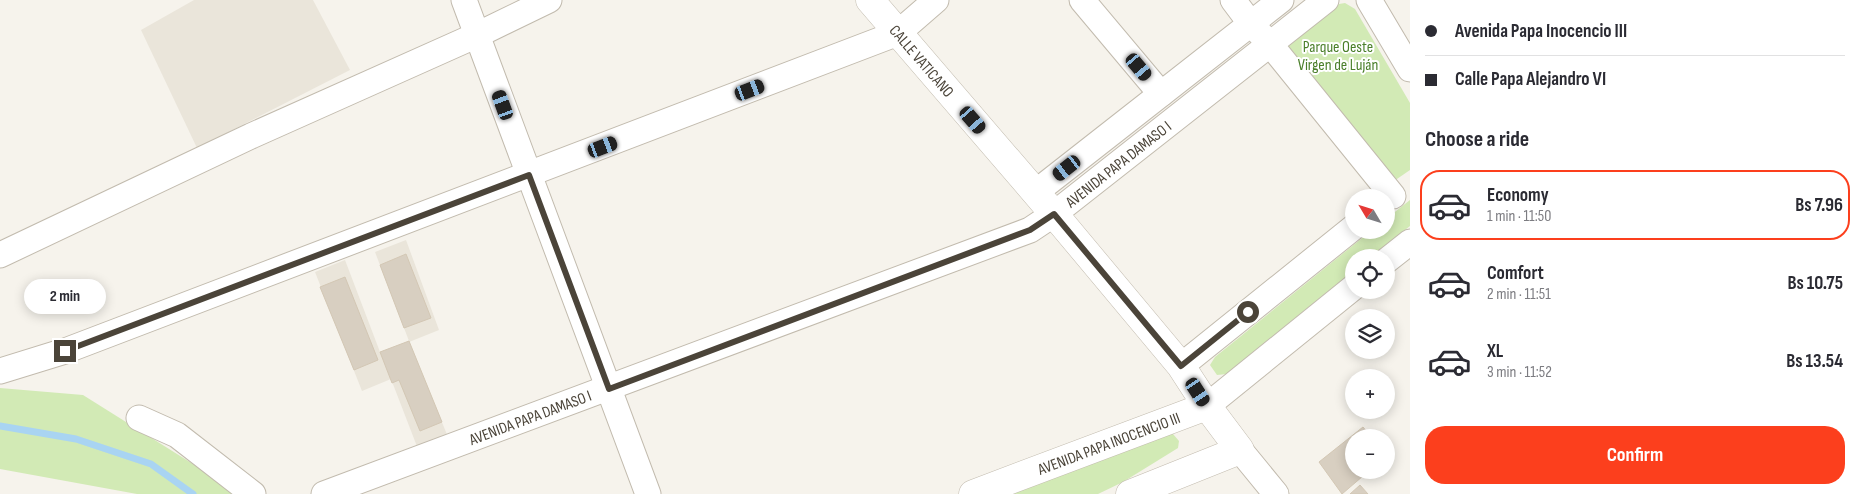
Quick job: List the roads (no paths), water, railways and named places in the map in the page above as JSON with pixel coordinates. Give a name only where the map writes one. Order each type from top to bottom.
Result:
[{"type":"street","points":[[464,0],[648,494]]},
{"type":"street","points":[[0,255],[250,136],[477,35],[549,0]]},
{"type":"street","name":"CALLE VATICANO","points":[[870,0],[1036,192],[1181,366],[1207,406],[1276,494]]},
{"type":"street","points":[[0,371],[65,351],[898,33],[936,0]]},
{"type":"street","points":[[1082,0],[1162,94]]},
{"type":"street","points":[[1233,0],[1250,24],[1270,44],[1397,193]]},
{"type":"street","name":"AVENIDA PAPA DAMASO I","points":[[1036,192],[1281,0]]},
{"type":"street","name":"AVENIDA PAPA DAMASO I","points":[[324,494],[1030,230],[1054,214],[1326,0]]},
{"type":"street","points":[[1369,0],[1410,69]]},
{"type":"street","points":[[1181,366],[1345,234]]},
{"type":"street","points":[[1395,254],[1410,242]]},
{"type":"street","name":"AVENIDA PAPA INOCENCIO III","points":[[973,494],[1207,406],[1345,294]]},
{"type":"street","points":[[139,418],[177,435],[253,494]]},
{"type":"street","points":[[1130,494],[1240,450]]},
{"type":"waterway","points":[[0,426],[76,439],[151,464],[193,494]]},
{"type":"park label","name":"Parque Oeste Virgen de Luján","points":[[1338,55]]}]
